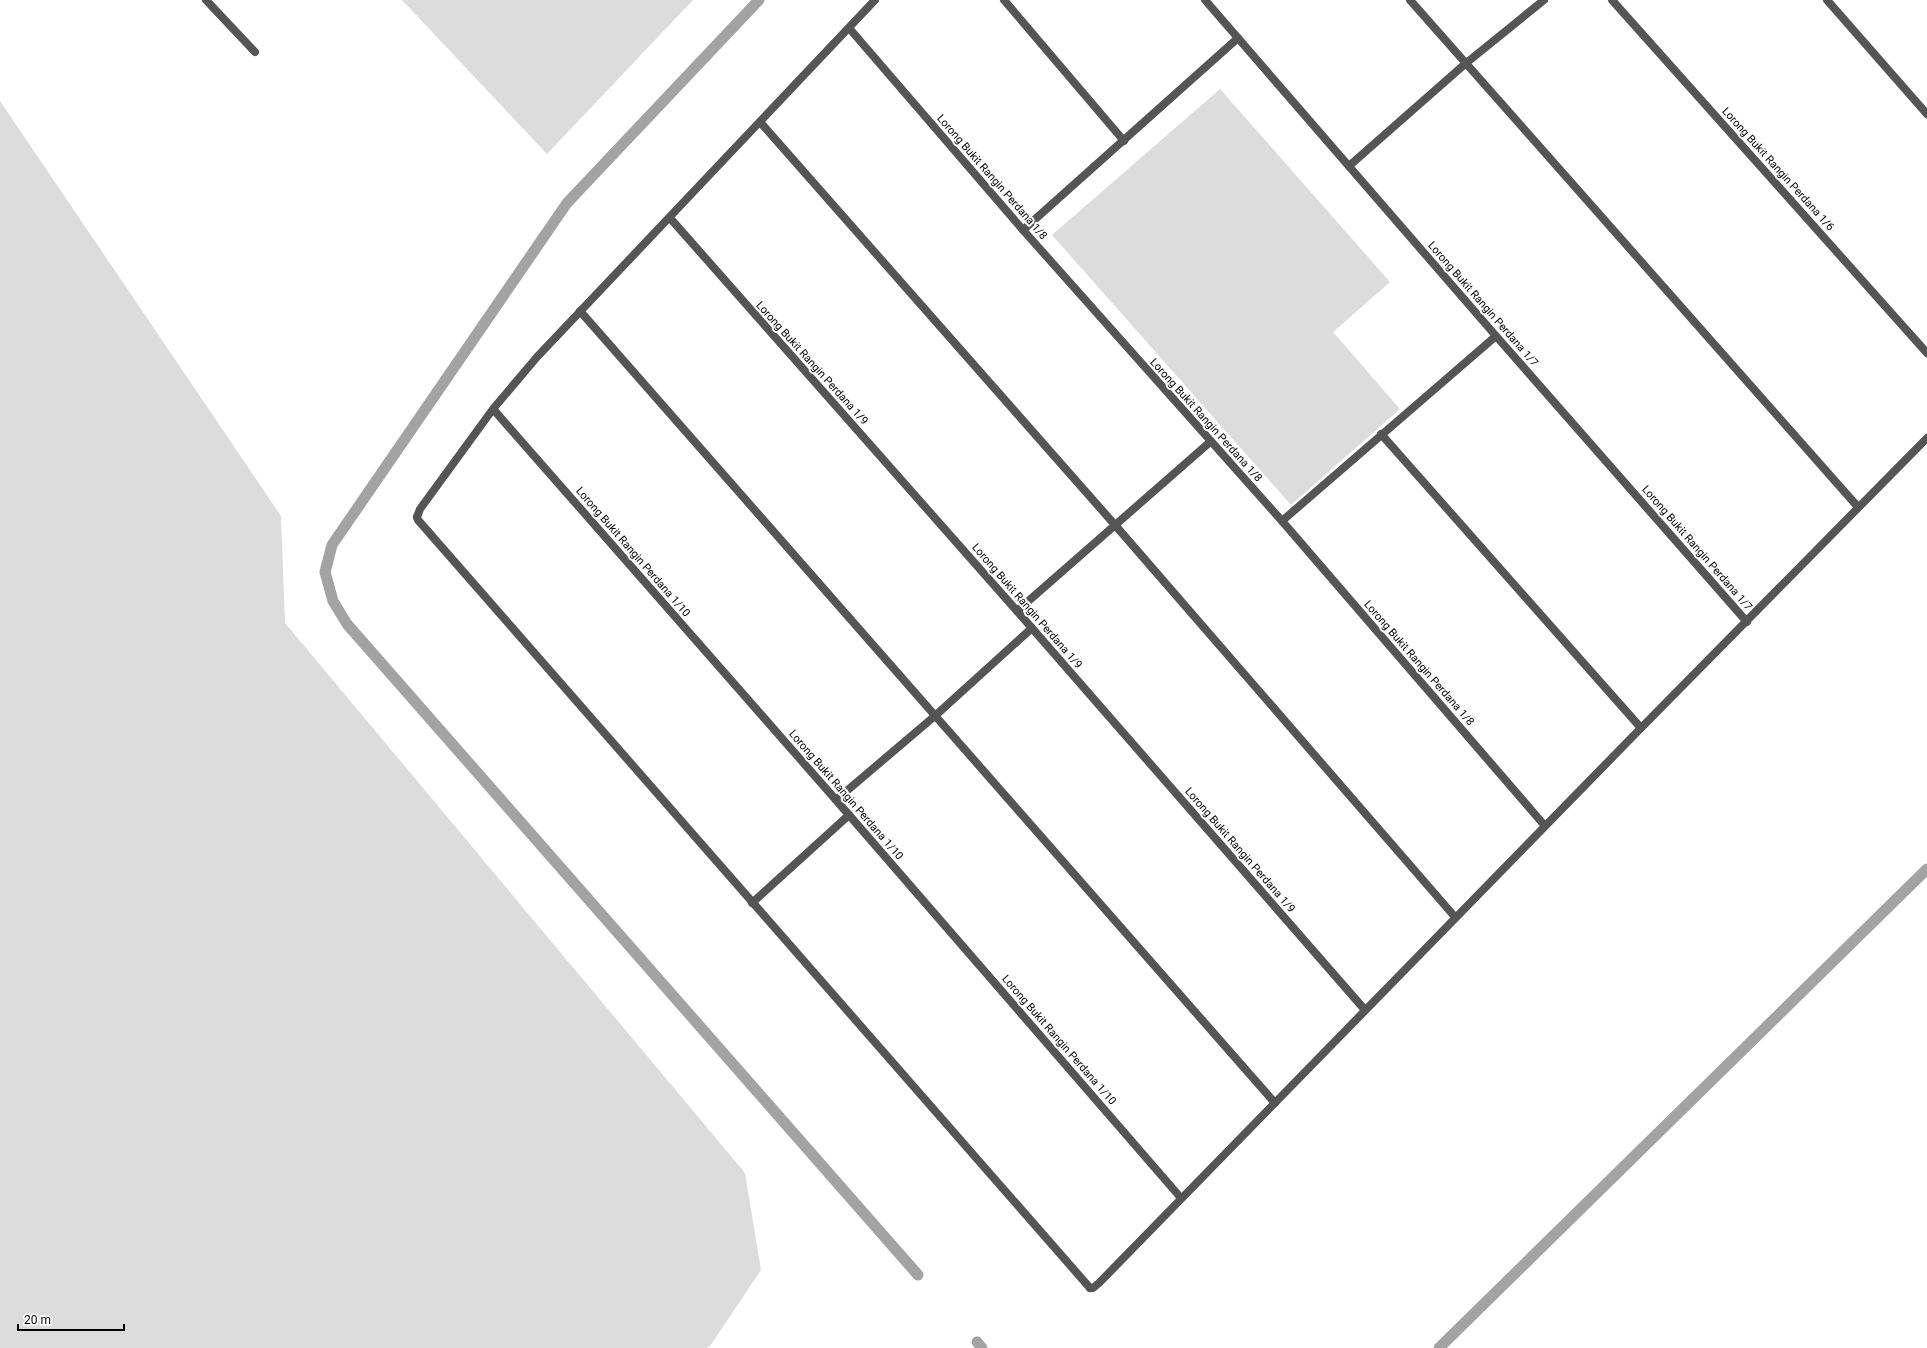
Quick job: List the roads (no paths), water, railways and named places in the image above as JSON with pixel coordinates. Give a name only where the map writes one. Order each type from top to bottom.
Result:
[{"type":"street","points":[[206,0],[255,52]]},
{"type":"street","points":[[875,0],[537,357],[492,409],[420,509],[417,517],[418,520],[1090,1288],[1093,1288],[1099,1283],[1641,728],[1927,438]]},
{"type":"street","points":[[1004,0],[1124,141]]},
{"type":"street","name":"Lorong Bukit Rangin Perdana 1/7","points":[[1205,0],[1496,336],[1747,622]]},
{"type":"street","points":[[1410,0],[1858,508]]},
{"type":"street","points":[[1349,166],[1465,64],[1544,0]]},
{"type":"street","name":"Lorong Bukit Rangin Perdana 1/6","points":[[1612,0],[1927,353]]},
{"type":"street","points":[[1827,0],[1927,114]]},
{"type":"street","name":"Lorong Bukit Rangin Perdana 1/8","points":[[849,28],[1023,230],[1210,442],[1282,521],[1545,826]]},
{"type":"street","points":[[1023,230],[1238,38]]},
{"type":"street","points":[[760,122],[1115,525],[1456,918]]},
{"type":"street","name":"Lorong Bukit Rangin Perdana 1/9","points":[[670,218],[1032,628],[1365,1010]]},
{"type":"street","points":[[580,311],[1275,1103]]},
{"type":"street","points":[[1282,521],[1496,336]]},
{"type":"street","name":"Lorong Bukit Rangin Perdana 1/10","points":[[492,409],[836,800],[1181,1198]]},
{"type":"street","points":[[1381,434],[1641,728]]},
{"type":"street","points":[[1017,611],[1210,442]]},
{"type":"street","points":[[836,800],[936,715],[1032,628]]},
{"type":"street","points":[[752,902],[849,815]]},
{"type":"waterway","points":[[759,0],[567,203],[332,545],[325,572],[333,601],[347,624],[918,1275]]},
{"type":"waterway","points":[[1439,1348],[1927,869]]},
{"type":"waterway","points":[[977,1342],[982,1348]]}]
